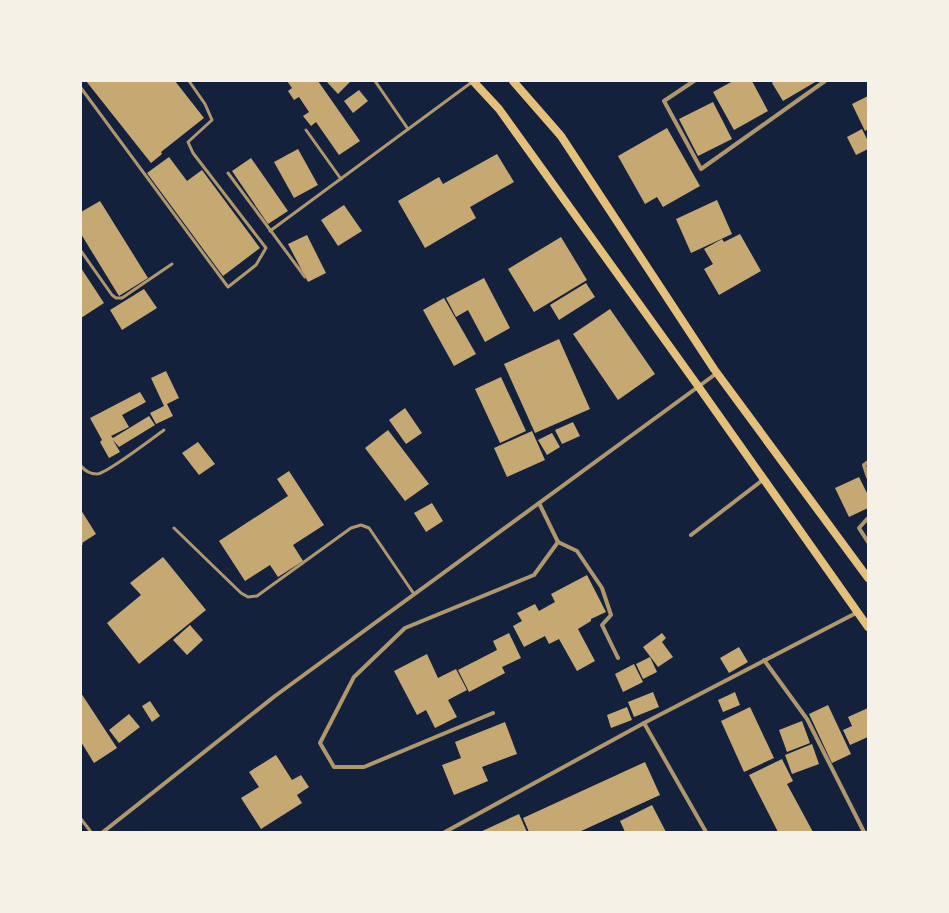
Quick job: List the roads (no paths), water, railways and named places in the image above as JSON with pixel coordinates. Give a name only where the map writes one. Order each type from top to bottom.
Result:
[{"type":"main road","points":[[473,81],[499,109],[698,386],[868,627]]},
{"type":"main road","points":[[512,81],[561,136],[717,373],[868,578]]},
{"type":"street","points":[[694,81],[664,101],[701,169],[825,81]]},
{"type":"street","points":[[103,832],[275,696],[717,373]]},
{"type":"street","points":[[868,462],[864,465],[868,476]]},
{"type":"street","points":[[691,535],[764,479]]},
{"type":"street","points":[[539,503],[558,542],[577,551],[602,588],[611,615],[602,625],[618,658]]},
{"type":"street","points":[[868,518],[859,528],[868,542]]},
{"type":"street","points":[[493,713],[364,767],[334,767],[320,743],[354,677],[405,628],[534,575],[558,542]]},
{"type":"street","points":[[445,832],[644,723],[858,611]]},
{"type":"street","points":[[764,660],[807,719],[864,832]]},
{"type":"street","points":[[644,723],[706,832]]},
{"type":"lane","points":[[81,88],[228,287],[256,265],[266,248],[193,152],[188,142],[212,120],[205,104],[189,81]]},
{"type":"lane","points":[[375,81],[408,129]]},
{"type":"lane","points":[[270,231],[473,81]]},
{"type":"lane","points":[[306,130],[341,179]]},
{"type":"lane","points":[[228,174],[304,277]]},
{"type":"lane","points":[[81,251],[112,295],[116,298],[122,298],[172,264]]},
{"type":"lane","points":[[81,466],[86,472],[97,474],[112,466],[164,430]]},
{"type":"lane","points":[[174,528],[241,593],[248,597],[257,596],[351,528],[361,525],[369,528],[414,594]]},
{"type":"lane","points":[[81,819],[92,832]]}]
